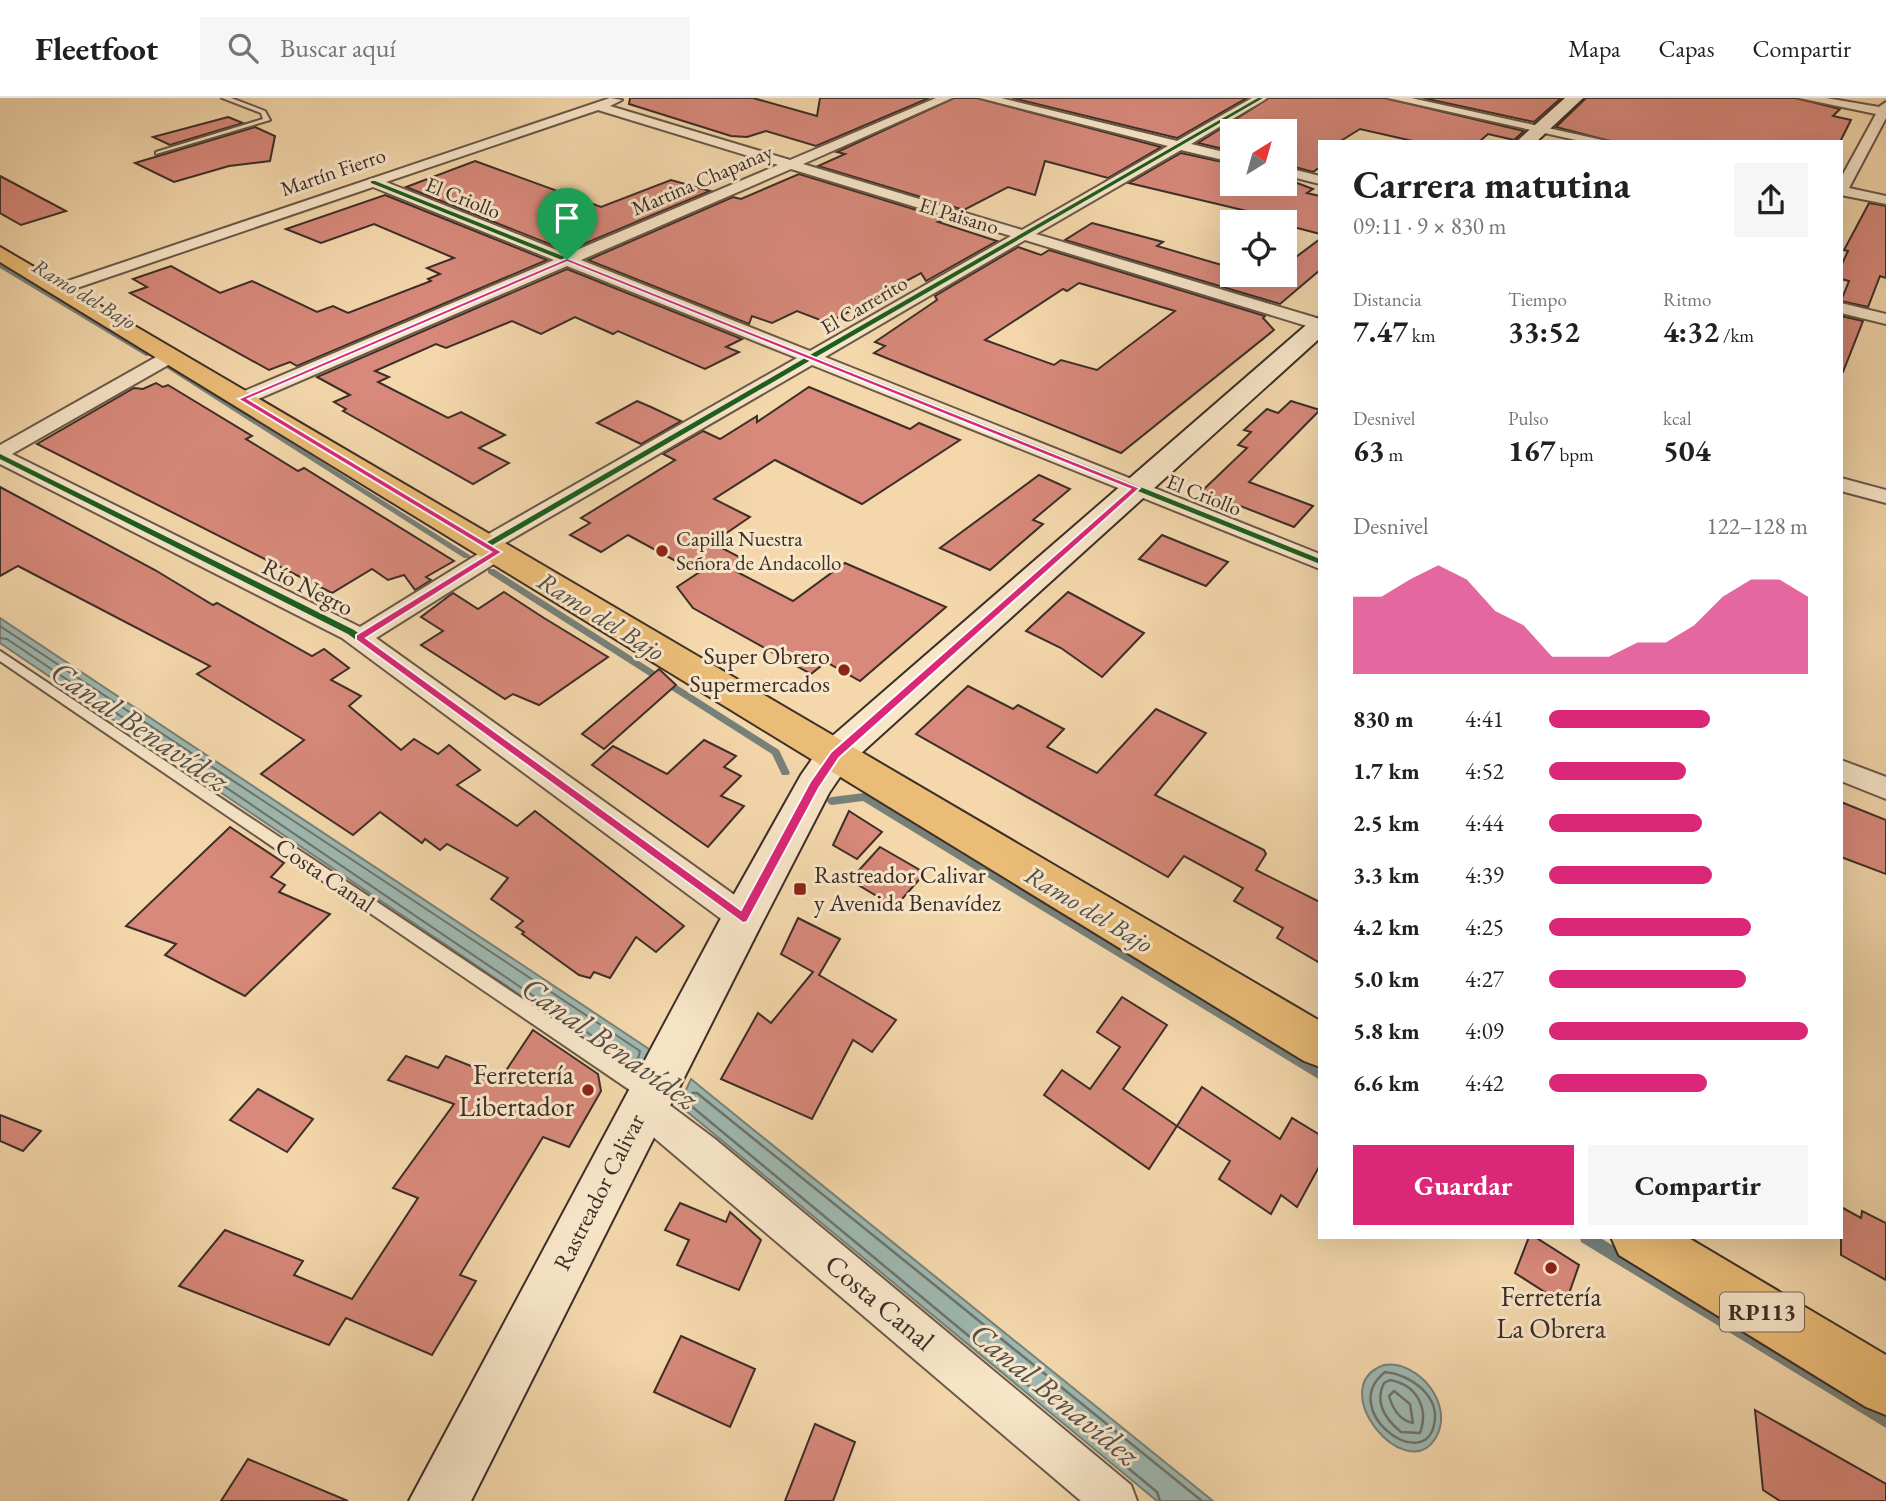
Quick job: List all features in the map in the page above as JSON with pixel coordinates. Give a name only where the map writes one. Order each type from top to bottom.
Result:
[{"type":"main road","points":[[1527,140],[1575,98]]},
{"type":"main road","points":[[0,253],[1318,1045]]},
{"type":"main road","name":"Rastreador Calivar","points":[[439,1501],[653,1087],[814,785],[835,755],[1318,326]]},
{"type":"main road","name":"RP113","points":[[1640,1239],[1886,1387]]},
{"type":"street","name":"Martín Fierro","points":[[59,289],[622,98]]},
{"type":"street","name":"Martina Chapanay","points":[[242,399],[946,98]]},
{"type":"street","points":[[986,98],[1220,155]]},
{"type":"street","name":"El Carrerito","points":[[359,638],[492,549],[811,358],[1261,98]]},
{"type":"street","points":[[1394,98],[1596,140]]},
{"type":"street","points":[[1805,98],[1885,110],[1843,187]]},
{"type":"street","name":"El Paisano","points":[[598,106],[1318,325]]},
{"type":"street","points":[[1297,174],[1318,180]]},
{"type":"street","name":"El Criollo","points":[[373,182],[1318,561]]},
{"type":"street","points":[[1843,191],[1886,200]]},
{"type":"street","points":[[1843,308],[1886,319]]},
{"type":"street","points":[[0,454],[171,356]]},
{"type":"street","name":"Río Negro","points":[[0,454],[359,638],[743,918]]},
{"type":"street","points":[[1843,485],[1886,497]]},
{"type":"street","points":[[1843,771],[1886,788]]},
{"type":"street","name":"Costa Canal","points":[[653,1087],[712,1160],[1115,1501]]},
{"type":"lane","points":[[158,153],[267,120],[263,112],[225,98]]},
{"type":"lane","name":"Costa Canal","points":[[0,655],[653,1087]]},
{"type":"water","name":"Canal Benavídez","points":[[0,618],[652,1051],[638,1075],[0,643]]},
{"type":"water","name":"Canal Benavídez","points":[[691,1079],[1213,1501],[1157,1501],[679,1105]]},
{"type":"water","points":[[1384,1365],[1397,1365],[1410,1370],[1430,1388],[1437,1400],[1441,1413],[1440,1426],[1435,1439],[1422,1450],[1406,1450],[1390,1442],[1375,1428],[1365,1410],[1362,1392],[1367,1376]]},
{"type":"building","points":[[630,98],[753,98],[817,116],[820,98],[929,98],[816,146],[766,131],[747,137],[731,136],[629,104]]},
{"type":"building","points":[[954,98],[977,98],[1161,147],[1108,178],[1045,161],[1035,195],[1008,187],[964,210],[818,166],[845,154],[837,152]]},
{"type":"building","points":[[1012,98],[1247,98],[1177,138]]},
{"type":"building","points":[[1269,98],[1385,98],[1524,131],[1514,140],[1488,134],[1481,140],[1408,140],[1360,129],[1342,140],[1318,140],[1318,168],[1313,172],[1297,168],[1297,119],[1236,119]]},
{"type":"building","points":[[1423,98],[1561,98],[1534,122]]},
{"type":"building","points":[[1586,98],[1796,98],[1840,109],[1833,116],[1851,120],[1841,140],[1605,140],[1556,127]]},
{"type":"building","points":[[228,117],[243,123],[170,145],[153,137]]},
{"type":"building","points":[[255,127],[275,136],[270,161],[229,166],[174,182],[135,163]]},
{"type":"building","points":[[1220,129],[1220,148],[1198,143]]},
{"type":"building","points":[[1181,153],[1220,161],[1220,196],[1297,196],[1297,183],[1313,189],[1307,193],[1318,196],[1318,233],[1297,228],[1297,210],[1243,210],[1129,183]]},
{"type":"building","points":[[475,161],[601,207],[671,180],[710,191],[567,251],[406,187]]},
{"type":"building","points":[[799,174],[946,219],[938,222],[997,241],[926,281],[921,273],[828,323],[797,311],[772,323],[752,316],[749,324],[588,260],[733,197],[741,199]]},
{"type":"building","points":[[0,176],[66,211],[21,225],[0,213]]},
{"type":"building","points":[[385,195],[547,260],[297,366],[290,362],[269,370],[130,293],[147,287],[133,279],[171,266],[220,293],[252,281],[317,312],[333,306],[348,313],[431,281],[428,279],[440,274],[427,268],[454,258],[374,224],[321,243],[286,229]]},
{"type":"building","points":[[1869,203],[1886,206],[1886,278],[1880,276],[1868,307],[1843,301],[1849,281],[1843,280],[1843,262],[1848,251],[1844,250]]},
{"type":"building","points":[[1092,223],[1163,242],[1157,246],[1220,264],[1220,286],[1065,240]]},
{"type":"building","points":[[1318,240],[1318,272],[1280,304],[1223,287],[1297,287],[1297,256]]},
{"type":"building","points":[[1018,247],[1041,255],[1049,250],[1265,316],[1263,318],[1274,330],[1121,453],[874,353],[885,346],[875,342],[937,300],[935,296]],"holes":[[[1079,283],[1175,311],[1097,370],[1061,360],[1054,365],[985,340],[1063,289],[1067,291]]]},
{"type":"building","points":[[567,269],[742,339],[726,347],[739,352],[705,369],[618,331],[613,334],[575,317],[541,334],[512,321],[446,348],[436,344],[375,371],[389,377],[378,382],[448,418],[461,412],[505,435],[479,448],[509,463],[473,484],[343,411],[346,409],[334,402],[350,395],[317,377]]},
{"type":"building","points":[[1843,316],[1863,321],[1843,372]]},
{"type":"building","points":[[156,383],[163,387],[168,385],[252,436],[246,439],[298,471],[304,468],[454,561],[426,577],[431,580],[415,590],[404,575],[388,580],[372,569],[332,593],[37,444],[134,388],[143,389]]},
{"type":"building","points":[[809,387],[910,429],[919,423],[960,440],[862,504],[775,460],[714,499],[750,517],[712,543],[751,563],[737,572],[793,601],[845,563],[946,607],[860,681],[826,662],[811,674],[693,608],[677,587],[698,573],[628,535],[601,552],[570,535],[590,523],[581,518],[675,460],[663,454],[703,431],[720,439],[757,416],[757,422]]},
{"type":"building","points":[[637,401],[681,421],[641,444],[597,423]]},
{"type":"building","points":[[1291,401],[1318,409],[1249,482],[1313,506],[1294,527],[1202,491],[1247,448],[1238,445],[1251,432],[1244,430],[1267,409],[1278,413]]},
{"type":"building","points":[[1039,475],[1070,489],[1033,520],[1043,524],[990,570],[940,548]]},
{"type":"building","points":[[0,487],[155,570],[213,605],[217,603],[312,656],[324,649],[349,668],[331,680],[361,696],[349,706],[401,750],[414,739],[438,754],[449,745],[480,770],[457,785],[517,826],[535,811],[684,926],[656,952],[636,937],[610,978],[594,972],[590,978],[579,975],[522,934],[524,932],[516,927],[523,921],[491,899],[508,878],[447,844],[440,850],[425,839],[422,843],[380,812],[353,835],[261,774],[304,740],[197,674],[210,666],[18,566],[0,576]]},
{"type":"building","points":[[1162,535],[1228,562],[1206,586],[1139,559]]},
{"type":"building","points":[[504,592],[608,657],[539,705],[513,694],[505,699],[421,645],[443,631],[421,617],[453,593],[478,609]]},
{"type":"building","points":[[1068,592],[1144,633],[1102,677],[1061,648],[1026,631]]},
{"type":"building","points":[[659,669],[676,685],[604,749],[582,734]]},
{"type":"building","points":[[968,686],[1013,709],[1018,705],[1064,729],[1047,747],[1097,773],[1156,709],[1206,733],[1155,795],[1264,850],[1266,854],[1256,870],[1318,901],[1318,962],[1277,938],[1283,928],[1234,901],[1243,888],[1184,856],[1168,877],[916,734]]},
{"type":"building","points":[[704,740],[736,756],[724,767],[741,776],[721,796],[744,806],[708,847],[592,765],[613,746],[667,774]]},
{"type":"building","points":[[1843,803],[1886,820],[1886,874],[1843,858]]},
{"type":"building","points":[[849,811],[882,832],[857,859],[833,845]]},
{"type":"building","points":[[230,827],[284,863],[271,877],[285,885],[279,892],[330,914],[245,996],[165,955],[176,944],[126,926]]},
{"type":"building","points":[[880,847],[925,873],[895,907],[850,880]]},
{"type":"building","points":[[798,918],[840,939],[819,975],[896,1020],[872,1052],[853,1040],[812,1119],[721,1079],[758,1013],[771,1023],[813,972],[781,954]]},
{"type":"building","points":[[1122,997],[1167,1025],[1123,1089],[1177,1126],[1149,1169],[1044,1095],[1062,1070],[1090,1089],[1120,1047],[1097,1032]]},
{"type":"building","points":[[533,1030],[598,1074],[601,1091],[569,1147],[543,1137],[460,1275],[476,1281],[432,1355],[346,1318],[329,1345],[179,1286],[225,1230],[303,1261],[294,1275],[352,1299],[418,1198],[393,1188],[454,1104],[388,1080],[406,1056],[438,1068],[446,1056],[501,1078]]},
{"type":"building","points":[[1202,1087],[1280,1139],[1292,1118],[1318,1134],[1318,1169],[1297,1207],[1281,1195],[1271,1214],[1219,1179],[1230,1161],[1177,1126]]},
{"type":"building","points":[[258,1089],[313,1119],[287,1152],[230,1120]]},
{"type":"building","points":[[0,1115],[41,1131],[23,1151],[0,1141]]},
{"type":"building","points":[[680,1203],[726,1222],[730,1212],[761,1240],[739,1290],[677,1265],[689,1240],[665,1230]]},
{"type":"building","points":[[1843,1208],[1861,1218],[1862,1211],[1886,1223],[1886,1280],[1841,1255]]},
{"type":"building","points":[[1528,1239],[1538,1239],[1579,1265],[1565,1305],[1515,1273]]},
{"type":"building","points":[[681,1336],[755,1369],[730,1427],[654,1392]]},
{"type":"building","points":[[1755,1410],[1886,1484],[1886,1501],[1780,1501],[1763,1490]]},
{"type":"building","points":[[815,1424],[855,1442],[833,1501],[785,1501]]},
{"type":"building","points":[[248,1459],[348,1501],[221,1501]]},
{"type":"waterway","name":"Ramo del Bajo","points":[[0,266],[148,355]]},
{"type":"waterway","name":"Ramo del Bajo","points":[[167,366],[467,556]]},
{"type":"waterway","name":"Ramo del Bajo","points":[[491,571],[776,752],[785,773]]},
{"type":"waterway","name":"Ramo del Bajo","points":[[832,801],[864,797],[1318,1074]]},
{"type":"waterway","name":"Ramo del Bajo","points":[[1589,1239],[1886,1421]]},
{"type":"cycle path","points":[[486,545],[1261,98]]},
{"type":"cycle path","points":[[373,182],[1318,561]]},
{"type":"cycle path","points":[[0,456],[351,632],[743,918]]},
{"type":"place","name":"Capilla Nuestra Señora de Andacollo","points":[[662,551]]},
{"type":"place","name":"Super Obrero Supermercados","points":[[844,670]]},
{"type":"place","name":"Rastreador Calivar y Avenida Benavídez","points":[[800,889]]},
{"type":"place","name":"Ferretería Libertador","points":[[588,1090]]},
{"type":"place","name":"Ferretería La Obrera","points":[[1551,1268]]},
{"type":"route","points":[[567,260],[1136,488],[835,755],[814,785],[743,918],[359,638],[498,552],[242,399],[567,260]]}]
